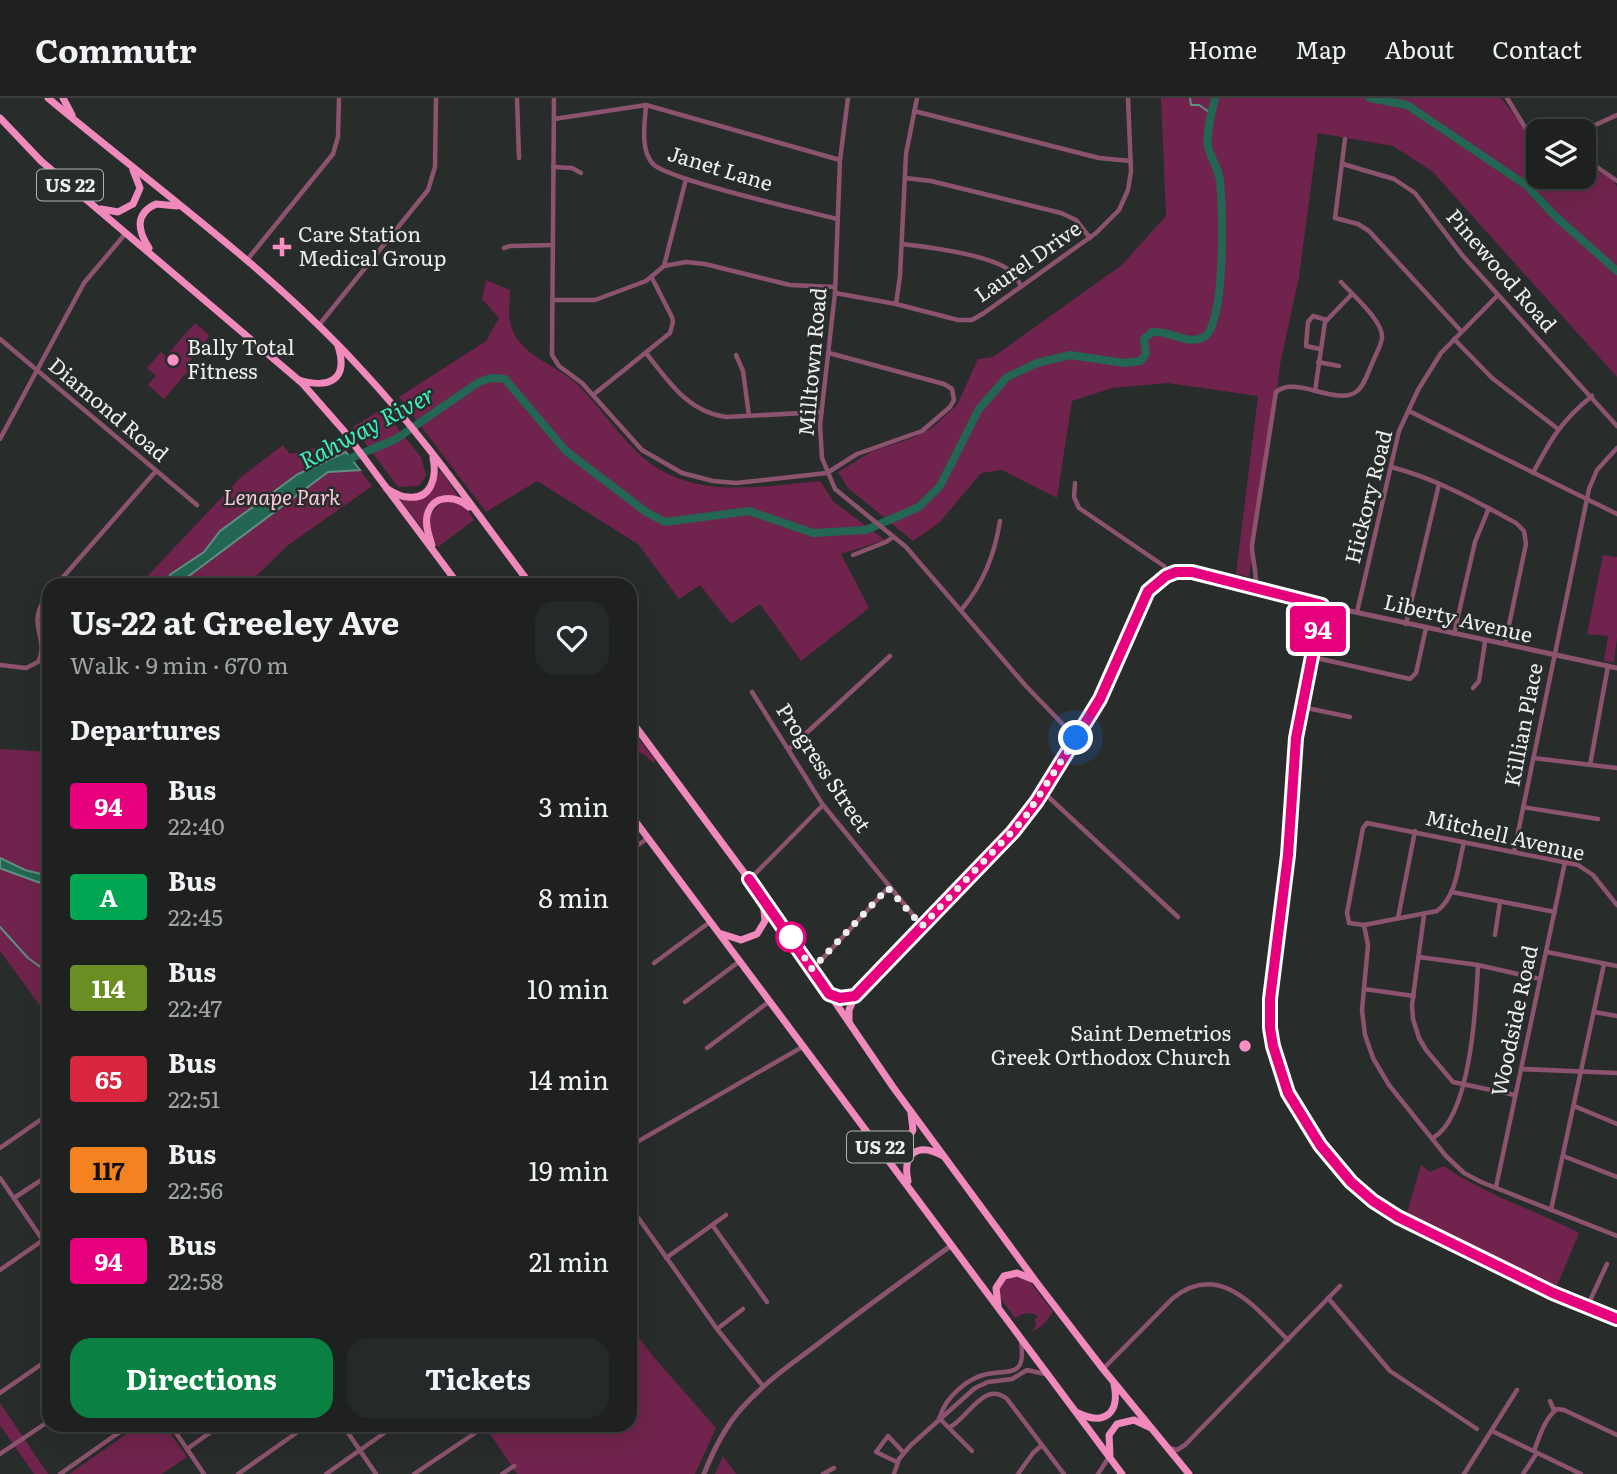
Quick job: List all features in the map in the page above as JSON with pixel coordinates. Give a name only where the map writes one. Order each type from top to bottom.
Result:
[{"type":"highway","name":"US 22","points":[[48,98],[247,261],[337,343],[432,452],[525,578]]},
{"type":"highway","points":[[63,98],[74,119]]},
{"type":"highway","name":"US 22","points":[[0,118],[38,158],[299,380],[336,420],[453,578]]},
{"type":"highway","points":[[97,208],[118,212],[134,204],[140,188],[132,167]]},
{"type":"highway","points":[[153,255],[141,234],[141,217],[146,209],[156,204],[167,203],[181,207]]},
{"type":"highway","points":[[299,380],[321,385],[334,378],[341,364],[337,343]]},
{"type":"highway","points":[[386,489],[408,498],[425,493],[435,480],[432,452]]},
{"type":"highway","points":[[434,553],[427,521],[429,510],[436,502],[453,498],[477,514]]},
{"type":"highway","name":"US 22","points":[[637,727],[664,760],[762,896],[850,1026],[1036,1281],[1103,1369],[1189,1474]]},
{"type":"highway","name":"US 22","points":[[637,823],[1122,1474]]},
{"type":"highway","points":[[718,932],[738,940],[755,936],[765,921],[762,896]]},
{"type":"highway","points":[[829,994],[840,998],[855,996],[849,1013],[850,1026]]},
{"type":"highway","points":[[874,1139],[893,1146],[906,1142],[913,1130],[910,1110]]},
{"type":"highway","points":[[908,1185],[906,1165],[912,1154],[918,1150],[928,1150],[946,1159]]},
{"type":"highway","points":[[999,1309],[996,1288],[1004,1276],[1017,1273],[1036,1281]]},
{"type":"highway","points":[[1074,1411],[1094,1418],[1108,1414],[1116,1402],[1114,1382]]},
{"type":"highway","points":[[1110,1457],[1110,1435],[1120,1422],[1134,1420],[1153,1429]]},
{"type":"street","points":[[247,261],[330,159],[338,137],[339,98]]},
{"type":"street","points":[[318,325],[428,190],[435,167],[436,98]]},
{"type":"street","points":[[517,98],[519,158]]},
{"type":"street","points":[[554,98],[551,351],[556,363],[578,379],[642,450],[682,473],[713,481],[736,483],[827,473],[857,454],[915,434],[929,426],[954,400],[952,389],[944,384],[829,354]]},
{"type":"street","name":"Milltown Road","points":[[848,98],[843,122],[835,290],[820,441],[827,473],[835,489],[906,547],[1025,685],[1076,738]]},
{"type":"street","points":[[896,304],[901,276],[909,128],[916,98]]},
{"type":"street","name":"Laurel Drive","points":[[664,267],[699,262],[790,285],[835,290],[965,321],[984,313],[1090,238],[1108,224],[1122,205],[1128,190],[1131,161],[1128,98]]},
{"type":"street","points":[[1507,98],[1526,129]]},
{"type":"street","points":[[554,119],[646,105],[840,160]]},
{"type":"street","name":"Janet Lane","points":[[646,105],[644,144],[647,155],[658,169],[686,179],[838,219]]},
{"type":"street","points":[[914,111],[1099,158],[1131,161]]},
{"type":"street","points":[[1596,125],[1617,115]]},
{"type":"street","points":[[1345,139],[1335,218],[1358,224],[1369,231],[1461,331]]},
{"type":"street","name":"Pinewood Road","points":[[1343,164],[1386,175],[1408,188],[1497,296],[1617,426]]},
{"type":"street","points":[[554,167],[572,168],[581,173]]},
{"type":"street","points":[[1596,167],[1617,181]]},
{"type":"street","points":[[905,178],[931,181],[1061,214],[1076,220],[1090,238]]},
{"type":"street","points":[[553,300],[595,300],[652,278],[664,267],[686,179]]},
{"type":"street","points":[[0,439],[84,283],[126,233]]},
{"type":"street","points":[[902,244],[928,247],[996,263],[1012,272],[1021,286]]},
{"type":"street","points":[[504,248],[553,245]]},
{"type":"street","points":[[593,395],[670,333],[673,322],[652,278]]},
{"type":"street","points":[[1255,589],[1257,571],[1252,545],[1278,389],[1284,387],[1342,395],[1355,393],[1380,345],[1380,327],[1341,282]]},
{"type":"street","points":[[1315,391],[1326,320],[1352,294]]},
{"type":"street","name":"Hickory Road","points":[[1357,612],[1399,431],[1430,369],[1461,331],[1497,296]]},
{"type":"street","points":[[1320,349],[1306,346],[1308,322],[1313,316],[1326,320]]},
{"type":"street","name":"Diamond Road","points":[[0,339],[197,505]]},
{"type":"street","points":[[1454,339],[1492,378],[1558,429]]},
{"type":"street","points":[[646,353],[679,394],[696,408],[719,416],[822,412]]},
{"type":"street","points":[[736,355],[743,370],[749,416]]},
{"type":"street","points":[[1318,362],[1339,366]]},
{"type":"street","points":[[1533,473],[1558,429],[1592,396]]},
{"type":"street","points":[[1409,411],[1617,514]]},
{"type":"street","name":"Killian Place","points":[[1514,852],[1587,499],[1593,476],[1617,448]]},
{"type":"street","points":[[1391,467],[1413,472],[1519,525],[1526,538],[1505,645]]},
{"type":"street","points":[[62,578],[156,471]]},
{"type":"street","points":[[855,996],[1013,832],[1043,792],[1105,691],[1145,596],[1156,582],[1170,574],[1164,566],[1079,508],[1074,496],[1075,483]]},
{"type":"street","points":[[1406,624],[1439,484]]},
{"type":"street","points":[[1454,634],[1475,542],[1489,508]]},
{"type":"street","points":[[962,609],[983,577],[997,544],[1000,521]]},
{"type":"street","points":[[853,555],[893,537]]},
{"type":"street","name":"Liberty Avenue","points":[[1170,574],[1192,572],[1485,642],[1617,668]]},
{"type":"street","points":[[0,665],[26,668],[38,662],[42,653],[37,612],[42,604]]},
{"type":"street","points":[[1322,605],[1296,738],[1288,855],[1270,999],[1273,1046],[1288,1093],[1320,1145],[1351,1182],[1373,1201],[1398,1217],[1553,1293],[1617,1319]]},
{"type":"street","points":[[1312,657],[1410,679],[1416,673],[1426,628]]},
{"type":"street","points":[[1473,688],[1479,681],[1485,642]]},
{"type":"street","points":[[789,749],[890,656]]},
{"type":"street","points":[[1590,765],[1608,666]]},
{"type":"street","name":"Progress Street","points":[[752,692],[823,805],[888,888],[922,926]]},
{"type":"street","points":[[1302,707],[1350,717]]},
{"type":"street","points":[[1533,758],[1617,768]]},
{"type":"street","points":[[1043,792],[1178,917]]},
{"type":"street","points":[[749,879],[823,805]]},
{"type":"street","points":[[1523,807],[1598,819]]},
{"type":"street","name":"Mitchell Avenue","points":[[1364,925],[1349,923],[1347,913],[1363,828],[1371,822],[1578,865],[1593,875],[1617,905]]},
{"type":"street","points":[[1398,918],[1415,831]]},
{"type":"street","points":[[637,846],[648,838]]},
{"type":"street","points":[[1464,842],[1452,892],[1443,907],[1434,913],[1364,925],[1367,945],[1363,1022],[1373,1058],[1389,1084],[1446,1156],[1464,1172],[1617,1236]]},
{"type":"street","name":"Woodside Road","points":[[1496,1187],[1566,862]]},
{"type":"street","points":[[812,969],[888,888]]},
{"type":"street","points":[[1452,892],[1555,912]]},
{"type":"street","points":[[1495,935],[1500,902]]},
{"type":"street","points":[[1423,915],[1413,1019],[1422,1045],[1452,1082],[1515,1095]]},
{"type":"street","points":[[654,963],[710,922]]},
{"type":"street","points":[[1546,952],[1617,966]]},
{"type":"street","points":[[1419,957],[1478,965],[1540,979]]},
{"type":"street","points":[[685,1002],[740,961]]},
{"type":"street","points":[[1551,1210],[1604,964]]},
{"type":"street","points":[[1433,1138],[1451,1121],[1462,1084],[1475,1019],[1478,965]]},
{"type":"street","points":[[1364,989],[1414,996]]},
{"type":"street","points":[[707,1048],[770,1000]]},
{"type":"street","points":[[1594,1012],[1617,1016]]},
{"type":"street","points":[[637,1142],[804,1046]]},
{"type":"street","points":[[1521,1069],[1617,1073]]},
{"type":"street","points":[[1574,1106],[1617,1124]]},
{"type":"street","points":[[0,1148],[42,1119]]},
{"type":"street","points":[[1563,1156],[1617,1177]]},
{"type":"street","points":[[0,1178],[42,1239]]},
{"type":"street","points":[[14,1198],[42,1180]]},
{"type":"street","points":[[666,1258],[726,1215]]},
{"type":"street","points":[[637,1216],[717,1329],[763,1387]]},
{"type":"street","points":[[713,1226],[767,1302]]},
{"type":"street","points":[[0,1270],[42,1241]]},
{"type":"street","points":[[704,1474],[719,1441],[739,1410],[763,1387],[850,1319],[952,1245]]},
{"type":"street","points":[[1587,1307],[1607,1264]]},
{"type":"street","points":[[1103,1369],[1173,1298],[1198,1285],[1217,1284],[1237,1292],[1288,1340]]},
{"type":"street","points":[[1168,1447],[1177,1450],[1185,1445],[1340,1286]]},
{"type":"street","points":[[1328,1298],[1390,1371],[1477,1429]]},
{"type":"street","points":[[717,1329],[743,1309]]},
{"type":"street","points":[[939,1418],[946,1404],[970,1380],[988,1374],[1009,1373],[1018,1367],[1023,1356],[1020,1339]]},
{"type":"street","points":[[0,1392],[42,1364]]},
{"type":"street","points":[[894,1474],[903,1453],[975,1388],[988,1382],[1009,1380],[1030,1370],[1047,1374]]},
{"type":"street","points":[[1464,1474],[1517,1390]]},
{"type":"street","points":[[950,1427],[981,1398],[988,1394],[999,1394],[1007,1399],[1064,1474]]},
{"type":"street","points":[[1550,1401],[1555,1410]]},
{"type":"street","points":[[1555,1410],[1564,1410],[1616,1435]]},
{"type":"street","points":[[1524,1474],[1543,1428],[1555,1410]]},
{"type":"street","points":[[939,1418],[972,1451]]},
{"type":"street","points":[[0,1454],[42,1425]]},
{"type":"street","points":[[1492,1431],[1581,1474]]},
{"type":"street","points":[[175,1432],[204,1474]]},
{"type":"street","points":[[187,1449],[211,1432]]},
{"type":"street","points":[[238,1474],[298,1432]]},
{"type":"street","points":[[347,1432],[376,1474]]},
{"type":"street","points":[[326,1474],[386,1432]]},
{"type":"street","points":[[414,1474],[477,1432]]},
{"type":"street","points":[[60,1474],[119,1433]]},
{"type":"street","points":[[897,1462],[876,1452],[879,1446],[888,1436],[903,1453]]},
{"type":"street","points":[[1018,1474],[1042,1445]]},
{"type":"street","points":[[1098,1474],[1110,1457]]},
{"type":"street","points":[[502,1474],[514,1466]]},
{"type":"street","points":[[823,1474],[834,1468]]},
{"type":"green space","points":[[1161,98],[1501,98],[1526,130],[1526,189],[1596,189],[1596,171],[1612,178],[1617,187],[1617,377],[1432,171],[1393,146],[1318,133],[1299,277],[1280,364],[1275,414],[1249,577],[1236,574],[1258,396],[1168,383],[1112,388],[1072,401],[1057,498],[1002,470],[981,473],[939,523],[913,541],[848,488],[838,472],[873,451],[910,439],[932,428],[957,405],[978,359],[993,357],[1122,265],[1166,216]]},
{"type":"green space","points":[[486,280],[510,290],[510,322],[520,343],[578,385],[634,449],[654,466],[675,477],[721,487],[820,481],[834,502],[885,540],[841,554],[869,608],[801,661],[760,604],[731,624],[700,585],[679,599],[638,544],[537,481],[486,512],[399,397],[486,341],[499,318],[482,299]]},
{"type":"green space","name":"Bally Total Fitness","points":[[195,323],[210,336],[188,363],[188,371],[164,399],[148,385],[156,376],[147,368],[161,352],[166,356]]},
{"type":"green space","points":[[382,409],[421,457],[426,475],[419,486],[398,487],[353,427]]},
{"type":"green space","name":"Lenape Park","points":[[336,438],[372,486],[287,546],[254,578],[146,578],[240,478],[283,445],[290,454],[321,447]]},
{"type":"green space","points":[[440,470],[457,497],[443,496],[424,520],[424,531],[400,499],[433,489]]},
{"type":"green space","points":[[448,500],[466,507],[474,520],[438,547],[429,526],[431,514]]},
{"type":"green space","points":[[1603,555],[1617,557],[1617,637],[1614,662],[1604,661],[1608,636],[1587,634]]},
{"type":"green space","points":[[637,736],[655,760],[654,763],[642,753],[637,753]]},
{"type":"green space","points":[[0,749],[42,752],[42,1008],[0,951]]},
{"type":"green space","points":[[1421,1165],[1430,1172],[1444,1166],[1493,1194],[1579,1233],[1554,1293],[1406,1216]]},
{"type":"green space","points":[[1012,1276],[1027,1278],[1053,1312],[1043,1325],[1030,1333],[1036,1326],[1035,1319],[1038,1318],[1035,1314],[1025,1313],[1015,1318],[998,1291],[1005,1279]]},
{"type":"green space","points":[[637,1335],[716,1428],[695,1474],[517,1474],[489,1432],[637,1432]]},
{"type":"green space","points":[[0,1403],[48,1474],[34,1474],[0,1425]]},
{"type":"green space","points":[[129,1432],[169,1432],[187,1457],[162,1474],[69,1474]]},
{"type":"green space","points":[[723,1456],[736,1474],[715,1474]]},
{"type":"shaded area","points":[[346,452],[360,470],[328,472],[186,578],[168,578],[204,552],[220,531],[298,474]]},
{"type":"shaded area","points":[[0,858],[25,870],[42,874],[42,883],[0,868]]},
{"type":"waterway","points":[[1190,98],[1191,105],[1199,105],[1212,114]]},
{"type":"waterway","name":"Rahway River","points":[[344,461],[396,439],[479,382],[491,378],[505,379],[566,451],[646,512],[665,522],[749,511],[813,533],[866,530],[919,507],[940,486],[979,409],[1007,377],[1037,363],[1070,355],[1124,363],[1141,361],[1146,353],[1144,339],[1152,332],[1191,340],[1204,337],[1211,328],[1220,289],[1220,181],[1208,140],[1215,98]]},
{"type":"waterway","name":"Rahway River","points":[[1370,98],[1407,105],[1526,185],[1555,216],[1617,271]]},
{"type":"waterway","points":[[0,927],[28,958],[42,968]]},
{"type":"bus line","name":"94","points":[[749,879],[829,994],[840,998],[855,996],[1013,832],[1034,806],[1105,691],[1143,600],[1156,582],[1176,572],[1192,572],[1322,605],[1296,738],[1288,855],[1270,999],[1273,1046],[1288,1093],[1320,1145],[1351,1182],[1373,1201],[1398,1217],[1553,1293],[1617,1319]]},
{"type":"place","name":"Care Station Medical Group","points":[[282,247]]},
{"type":"place","name":"Bally Total Fitness","points":[[173,360]]},
{"type":"place","name":"Saint Demetrios Greek Orthodox Church","points":[[1245,1046]]},
{"type":"route","points":[[791,937],[812,969],[888,888],[922,926],[1024,819],[1076,738]]}]
